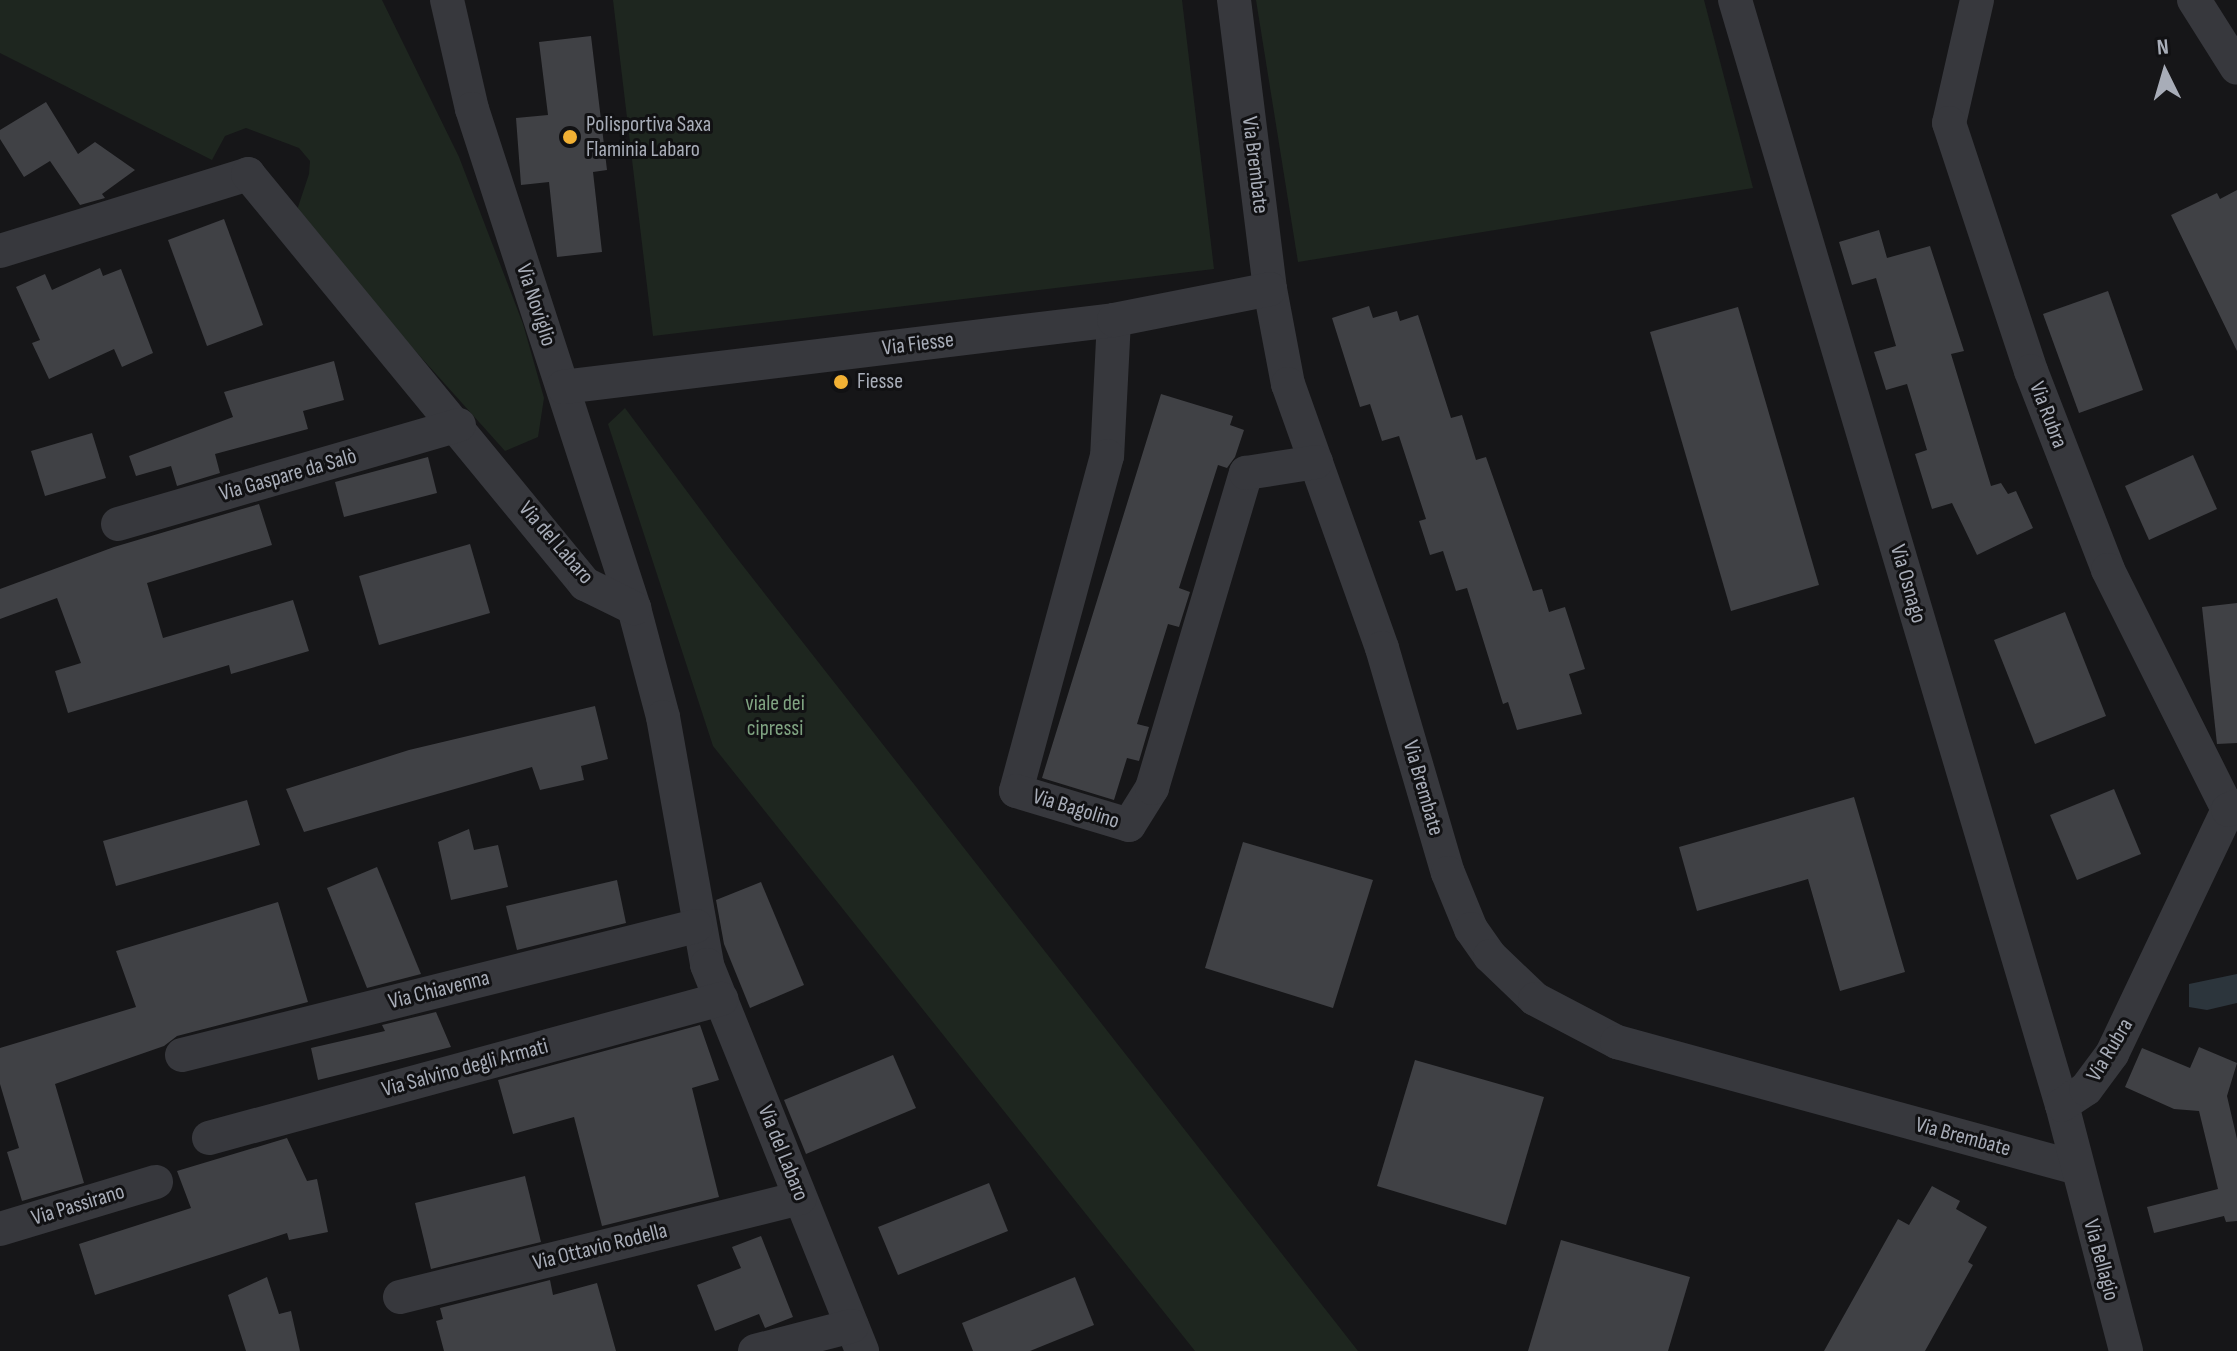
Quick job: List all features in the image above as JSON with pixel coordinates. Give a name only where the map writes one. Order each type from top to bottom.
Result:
[{"type":"street","name":"Via Noviglio","points":[[447,0],[469,97],[634,608]]},
{"type":"street","name":"Via Brembate","points":[[1234,0],[1270,289],[1288,384],[1382,648],[1448,873],[1471,929],[1512,980],[1557,1013],[1617,1042],[2077,1168]]},
{"type":"street","name":"Via Osnago","points":[[1735,0],[2062,1105],[2077,1168]]},
{"type":"street","name":"Via Rubra","points":[[1977,0],[1949,123],[2031,371],[2108,570],[2233,808],[2112,1054],[2086,1089],[2062,1105]]},
{"type":"street","points":[[2194,0],[2237,68]]},
{"type":"street","name":"Via del Labaro","points":[[0,251],[248,174],[459,425],[585,584],[634,608],[663,717],[696,926],[721,999],[857,1339]]},
{"type":"street","name":"Via Fiesse","points":[[563,387],[1114,320],[1270,289]]},
{"type":"street","name":"Via Bagolino","points":[[1114,320],[1107,456],[1016,791],[1129,825],[1152,788],[1246,473],[1316,462]]},
{"type":"street","name":"Via Gaspare da Salò","points":[[118,524],[459,425]]},
{"type":"street","name":"Via Chiavenna","points":[[182,1055],[696,926]]},
{"type":"street","name":"Via Salvino degli Armati","points":[[209,1138],[721,999]]},
{"type":"street","name":"Via Bellagio","points":[[2077,1168],[2126,1351]]},
{"type":"street","name":"Via Passirano","points":[[0,1229],[156,1182]]},
{"type":"street","name":"Via Ottavio Rodella","points":[[400,1297],[800,1198]]},
{"type":"street","points":[[755,1351],[857,1339]]},
{"type":"green space","points":[[0,0],[382,0],[459,157],[523,324],[544,398],[538,437],[505,451],[315,239],[297,210],[310,161],[299,148],[246,128],[225,136],[212,160],[0,53]]},
{"type":"green space","points":[[613,0],[1182,0],[1214,269],[653,336]]},
{"type":"green space","points":[[1256,0],[1704,0],[1753,188],[1298,262]]},
{"type":"green space","name":"viale dei cipressi","points":[[625,408],[729,548],[1358,1351],[1195,1351],[713,746],[608,424]]},
{"type":"shaded area","points":[[2237,974],[2237,1003],[2207,1010],[2189,1007],[2189,984]]},
{"type":"building","points":[[591,36],[607,170],[593,172],[602,252],[557,257],[549,182],[521,185],[516,118],[548,115],[539,42]]},
{"type":"building","points":[[46,102],[78,154],[95,142],[135,170],[102,194],[105,198],[80,205],[50,161],[24,177],[0,139],[0,130]]},
{"type":"building","points":[[2237,190],[2237,351],[2171,215],[2217,193],[2220,199]]},
{"type":"building","points":[[224,219],[263,325],[207,346],[168,240]]},
{"type":"building","points":[[1879,230],[1887,258],[1930,246],[1964,351],[1951,354],[1991,486],[2001,483],[2008,494],[2016,491],[2033,528],[1977,555],[1952,503],[1932,509],[1915,454],[1927,450],[1907,384],[1886,390],[1874,352],[1896,346],[1876,278],[1852,285],[1839,242]]},
{"type":"building","points":[[100,268],[103,276],[121,269],[153,353],[122,367],[114,349],[49,379],[32,343],[40,340],[16,287],[45,274],[52,290]]},
{"type":"building","points":[[2108,291],[2143,390],[2079,413],[2043,314]]},
{"type":"building","points":[[1369,306],[1373,318],[1397,311],[1400,321],[1418,315],[1451,418],[1462,415],[1476,460],[1486,457],[1533,591],[1542,589],[1549,612],[1565,607],[1585,669],[1569,674],[1582,714],[1517,730],[1508,702],[1503,704],[1467,588],[1456,591],[1443,551],[1430,555],[1419,521],[1426,519],[1399,436],[1382,441],[1370,404],[1360,407],[1332,318]]},
{"type":"building","points":[[1738,307],[1819,585],[1731,611],[1650,332]]},
{"type":"building","points":[[334,361],[344,400],[303,411],[308,429],[215,454],[220,473],[177,486],[171,466],[136,476],[129,456],[233,417],[224,392]]},
{"type":"building","points":[[1161,394],[1233,416],[1230,425],[1244,430],[1235,457],[1227,468],[1218,465],[1179,588],[1190,592],[1179,627],[1168,624],[1137,724],[1149,727],[1139,761],[1127,758],[1114,800],[1042,778]]},
{"type":"building","points":[[92,433],[106,478],[45,496],[31,451]]},
{"type":"building","points":[[2193,455],[2217,509],[2149,540],[2125,486]]},
{"type":"building","points":[[428,457],[437,493],[344,517],[335,482]]},
{"type":"building","points":[[259,504],[272,545],[147,583],[163,638],[293,600],[309,651],[231,674],[229,665],[68,713],[55,671],[81,663],[57,598],[0,619],[0,589],[114,547]]},
{"type":"building","points":[[470,544],[490,613],[379,645],[359,576]]},
{"type":"building","points":[[2237,603],[2237,743],[2217,744],[2202,607]]},
{"type":"building","points":[[2065,612],[2106,716],[2035,744],[1994,640]]},
{"type":"building","points":[[595,706],[608,759],[581,766],[584,780],[540,790],[532,767],[304,832],[286,789],[409,750]]},
{"type":"building","points":[[2114,789],[2141,854],[2077,880],[2050,815]]},
{"type":"building","points":[[1854,797],[1905,972],[1840,991],[1808,879],[1697,911],[1679,847]]},
{"type":"building","points":[[247,800],[260,845],[116,886],[103,841]]},
{"type":"building","points":[[469,829],[474,850],[498,845],[508,887],[451,900],[438,842]]},
{"type":"building","points":[[1243,842],[1373,880],[1333,1008],[1205,968]]},
{"type":"building","points":[[377,867],[421,974],[367,988],[327,888]]},
{"type":"building","points":[[617,880],[626,923],[517,950],[506,906]]},
{"type":"building","points":[[761,882],[804,985],[750,1008],[724,944],[716,900]]},
{"type":"building","points":[[278,902],[308,1002],[177,1036],[164,1046],[55,1084],[84,1183],[22,1201],[7,1152],[19,1148],[0,1084],[0,1048],[136,1007],[116,951]]},
{"type":"building","points":[[436,1012],[451,1047],[318,1080],[311,1048],[385,1031],[382,1025]]},
{"type":"building","points":[[700,1025],[719,1080],[692,1088],[719,1197],[602,1226],[574,1117],[513,1134],[498,1080]]},
{"type":"building","points":[[2199,1047],[2237,1063],[2227,1096],[2237,1139],[2237,1221],[2226,1222],[2224,1216],[2154,1233],[2147,1207],[2218,1189],[2199,1111],[2174,1109],[2125,1087],[2142,1048],[2190,1068]]},
{"type":"building","points":[[893,1055],[916,1108],[806,1154],[784,1100]]},
{"type":"building","points":[[1415,1060],[1544,1097],[1506,1225],[1377,1186]]},
{"type":"building","points":[[287,1138],[307,1181],[317,1179],[328,1232],[289,1240],[287,1233],[95,1295],[79,1244],[191,1208],[177,1171]]},
{"type":"building","points":[[525,1176],[541,1242],[431,1269],[415,1203]]},
{"type":"building","points":[[989,1183],[1008,1231],[898,1275],[878,1227]]},
{"type":"building","points":[[1932,1186],[1960,1201],[1956,1209],[1987,1227],[1968,1262],[1973,1265],[1925,1351],[1824,1351],[1898,1219],[1909,1225]]},
{"type":"building","points":[[761,1236],[793,1317],[765,1328],[759,1314],[715,1331],[697,1285],[741,1268],[732,1247]]},
{"type":"building","points":[[1561,1240],[1690,1277],[1668,1351],[1528,1351]]},
{"type":"building","points":[[267,1277],[279,1314],[291,1311],[300,1351],[246,1351],[228,1295]]},
{"type":"building","points":[[1075,1277],[1094,1325],[1030,1351],[973,1351],[962,1323]]},
{"type":"building","points":[[550,1280],[553,1295],[597,1283],[616,1351],[444,1351],[436,1321],[443,1319],[440,1308]]},
{"type":"place","name":"Polisportiva Saxa Flaminia Labaro","points":[[570,137]]},
{"type":"place","name":"Fiesse","points":[[841,382]]}]
